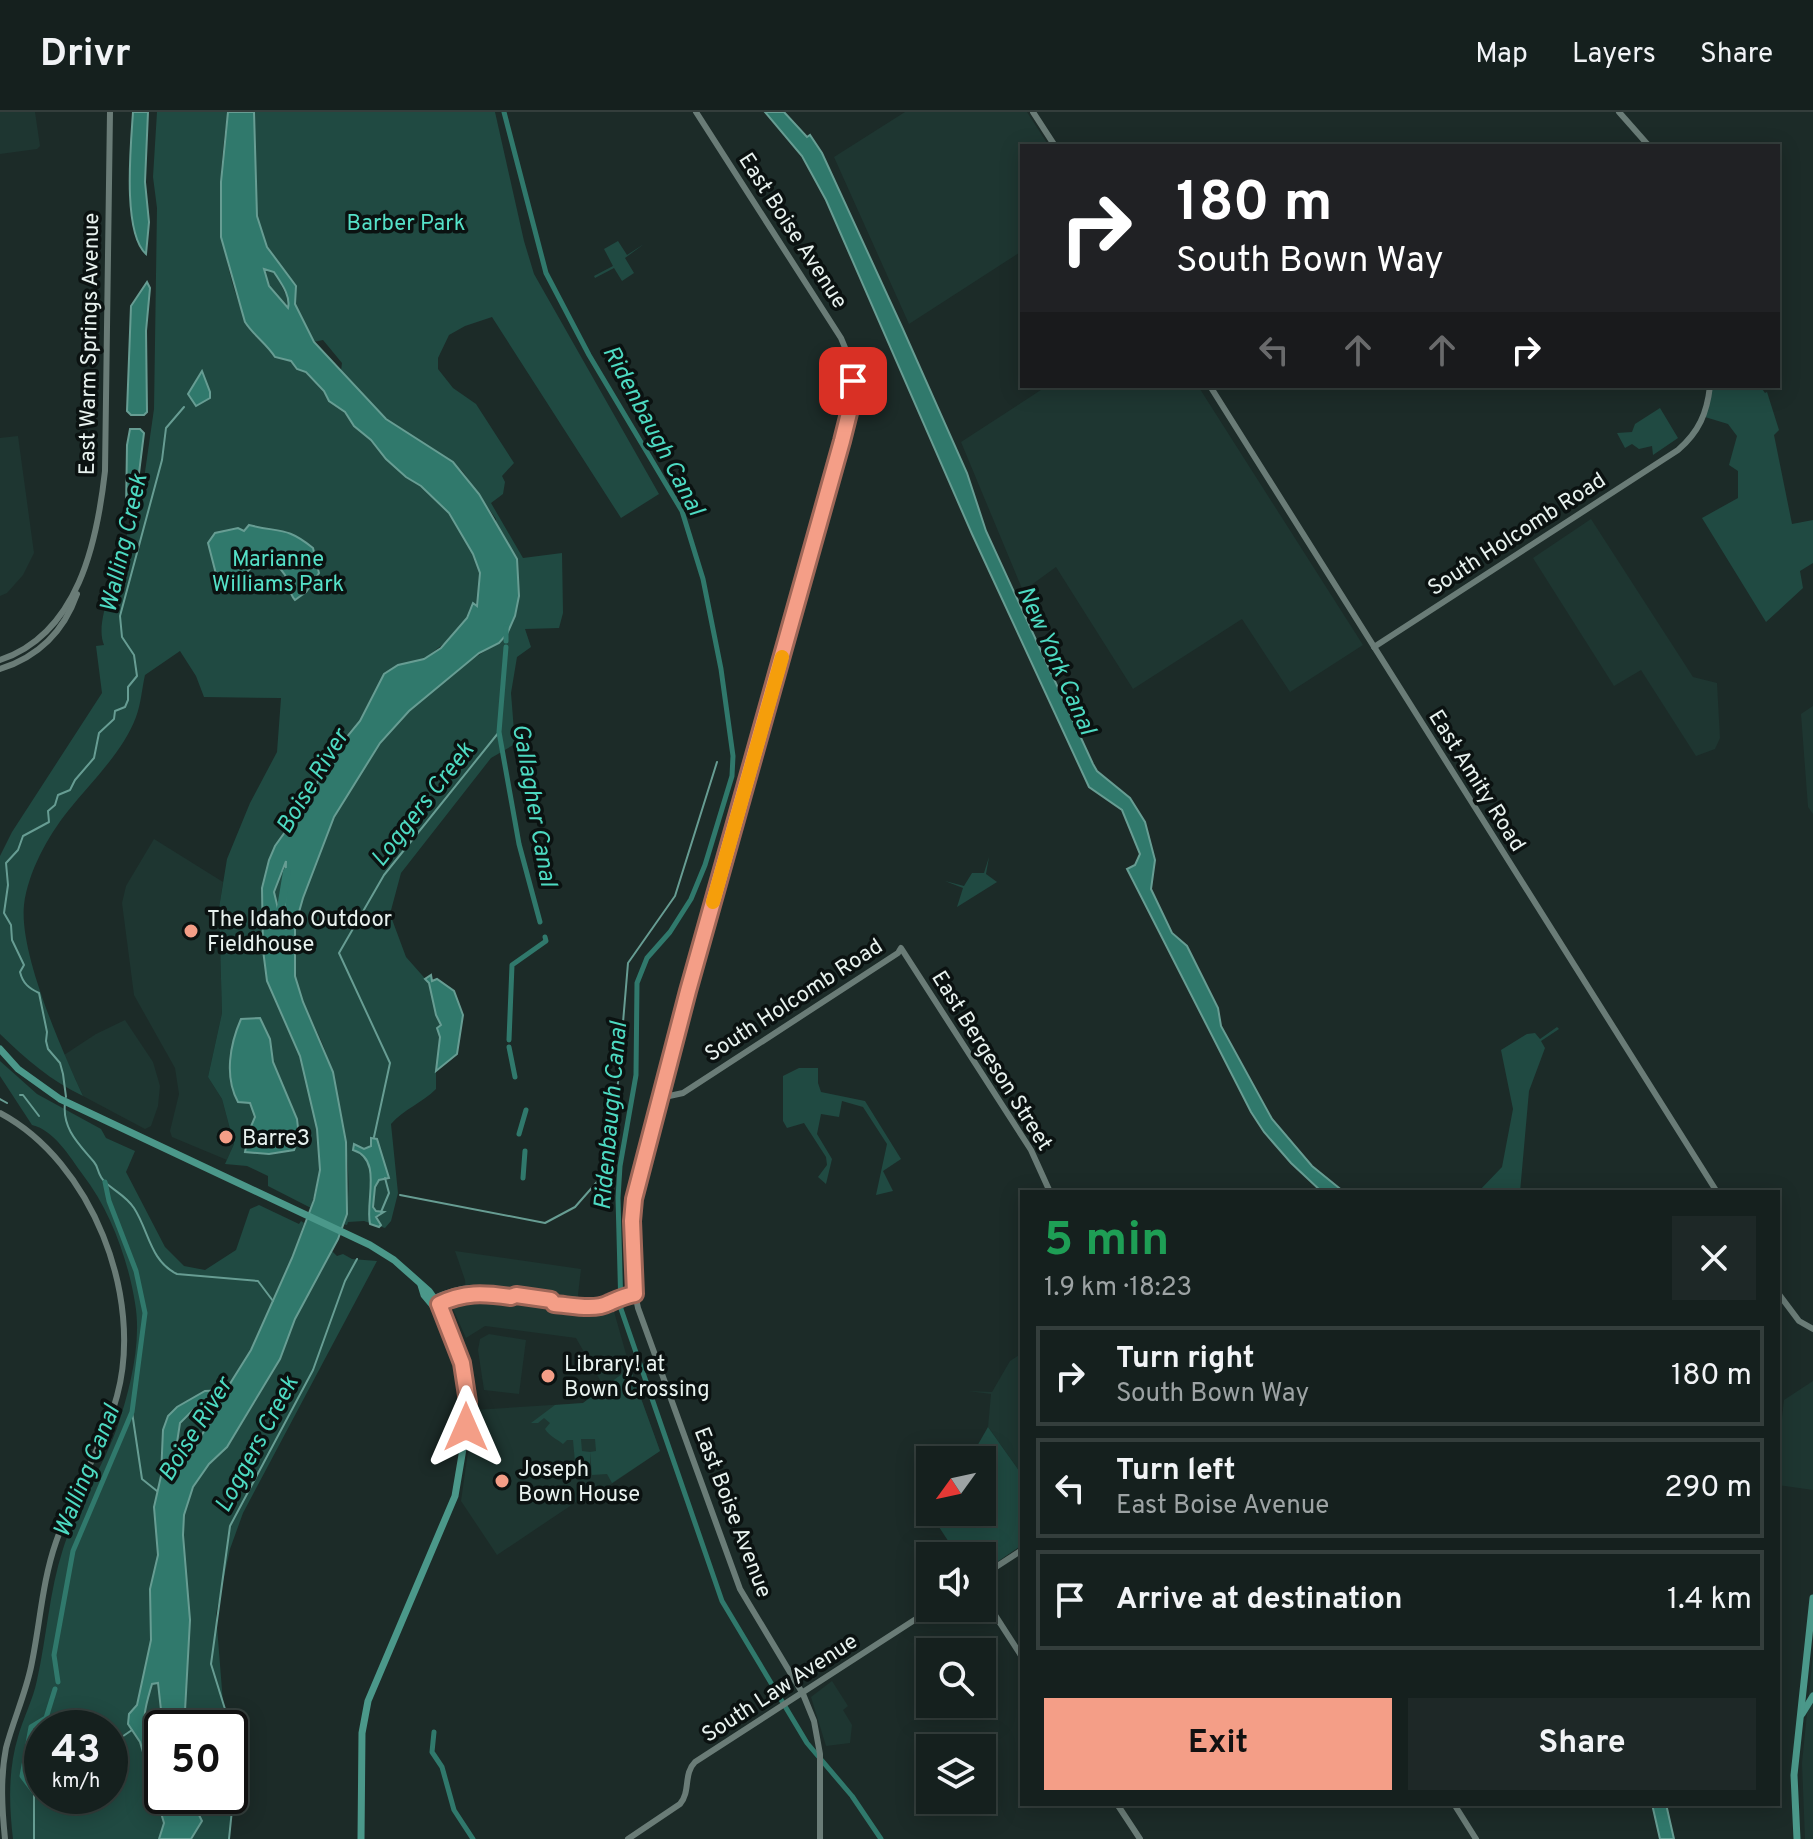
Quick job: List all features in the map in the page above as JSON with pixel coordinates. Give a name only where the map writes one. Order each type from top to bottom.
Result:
[{"type":"main road","points":[[0,1049],[18,1069],[79,1109],[383,1253],[420,1285],[444,1319],[456,1345],[468,1402],[463,1461],[455,1496],[368,1701],[362,1733],[361,1839]]},
{"type":"main road","points":[[1797,1839],[1794,1775],[1813,1598]]},
{"type":"main road","points":[[1798,1723],[1813,1696]]},
{"type":"street","name":"East Warm Springs Avenue","points":[[0,669],[30,655],[57,632],[69,615],[101,509],[105,471],[110,112]]},
{"type":"street","name":"East Boise Avenue","points":[[696,112],[841,338],[851,362],[852,401],[634,1199],[635,1294],[740,1589],[803,1694],[814,1721],[820,1754],[820,1839]]},
{"type":"street","points":[[1033,112],[1054,144]]},
{"type":"street","points":[[1619,112],[1647,144]]},
{"type":"street","name":"East Amity Road","points":[[1211,388],[1716,1190]]},
{"type":"street","name":"South Holcomb Road","points":[[1374,647],[1678,450],[1703,419],[1710,388]]},
{"type":"street","name":"East Warm Springs Avenue","points":[[0,660],[25,650],[47,633],[65,609],[82,575]]},
{"type":"street","name":"South Holcomb Road","points":[[660,1098],[683,1093],[898,953],[901,948]]},
{"type":"street","name":"East Bergeson Street","points":[[901,948],[1031,1150],[1049,1190]]},
{"type":"street","points":[[665,1078],[671,1090],[683,1093]]},
{"type":"street","points":[[0,1113],[36,1137],[72,1178],[109,1252],[120,1290],[124,1322],[123,1366],[117,1397],[56,1540],[47,1571],[30,1669],[6,1749],[1,1781],[5,1839]]},
{"type":"street","points":[[434,1303],[471,1293],[575,1301],[635,1294]]},
{"type":"street","points":[[1780,1296],[1799,1321],[1813,1329]]},
{"type":"street","points":[[996,1567],[1020,1551]]},
{"type":"street","points":[[996,1617],[1020,1654]]},
{"type":"street","name":"South Law Avenue","points":[[628,1839],[680,1804],[686,1797],[687,1776],[695,1762],[916,1619]]},
{"type":"street","points":[[1118,1806],[1140,1839]]},
{"type":"street","points":[[1455,1806],[1476,1839]]},
{"type":"shaded area","points":[[0,112],[35,112],[40,146],[0,154]]},
{"type":"shaded area","points":[[133,112],[148,112],[145,182],[149,222],[146,254],[138,243],[131,208]]},
{"type":"shaded area","points":[[228,112],[254,112],[257,216],[267,247],[296,286],[295,304],[314,342],[386,419],[453,462],[479,494],[517,559],[519,596],[515,616],[499,643],[479,653],[409,711],[380,743],[334,817],[303,898],[295,926],[295,976],[333,1072],[346,1142],[347,1214],[338,1239],[295,1319],[280,1359],[227,1447],[209,1464],[193,1487],[184,1515],[183,1535],[190,1620],[185,1710],[161,1710],[158,1683],[152,1684],[144,1710],[144,1756],[140,1742],[128,1724],[129,1714],[137,1705],[151,1640],[150,1589],[158,1555],[154,1507],[161,1476],[163,1430],[168,1416],[177,1407],[205,1391],[226,1390],[251,1350],[292,1258],[314,1200],[320,1170],[317,1129],[300,1056],[267,981],[262,888],[269,860],[275,846],[312,794],[327,761],[360,721],[384,674],[398,665],[424,659],[441,648],[467,618],[473,603],[477,606],[480,573],[473,554],[449,513],[386,459],[371,440],[354,426],[345,412],[329,401],[306,372],[297,369],[291,361],[275,357],[245,322],[221,237],[221,182]],"holes":[[[264,269],[274,272],[287,294],[288,308],[269,286]],[[286,861],[285,905],[280,917],[274,892]],[[222,1398],[192,1453],[186,1457],[178,1453],[180,1423],[193,1410]]]},
{"type":"shaded area","points":[[765,112],[784,112],[807,137],[810,135],[822,153],[967,473],[986,531],[1093,764],[1097,771],[1130,798],[1145,822],[1155,860],[1151,889],[1172,933],[1187,946],[1218,1008],[1221,1026],[1272,1119],[1312,1166],[1342,1190],[1320,1190],[1291,1163],[1251,1112],[1127,869],[1135,865],[1140,854],[1122,810],[1089,787],[972,534],[826,200],[802,156]]},
{"type":"shaded area","points":[[905,112],[1027,112],[1048,144],[1020,144],[1020,252],[909,324],[834,157]]},
{"type":"shaded area","points":[[147,282],[150,288],[146,331],[147,412],[131,415],[127,411],[131,306]]},
{"type":"shaded area","points":[[202,371],[210,398],[196,406],[188,394]]},
{"type":"shaded area","points":[[1044,388],[1199,388],[1363,645],[1290,692],[1242,619],[1133,689],[1056,567],[1023,591],[961,442]]},
{"type":"shaded area","points":[[130,429],[140,429],[144,433],[139,473],[126,511],[127,445]]},
{"type":"shaded area","points":[[18,436],[34,553],[23,575],[7,593],[0,596],[0,438]]},
{"type":"shaded area","points":[[1591,519],[1693,677],[1717,683],[1720,738],[1715,749],[1696,756],[1641,670],[1614,686],[1533,558]]},
{"type":"shaded area","points":[[249,525],[289,533],[313,548],[319,573],[306,592],[295,600],[285,575],[273,563],[254,566],[240,583],[216,574],[208,543],[215,533],[238,528],[244,531]]},
{"type":"shaded area","points":[[1813,706],[1813,814],[1808,807],[1801,714]]},
{"type":"shaded area","points":[[154,839],[223,882],[219,909],[222,1013],[208,1077],[222,1099],[234,1144],[227,1160],[172,1137],[170,1131],[179,1094],[175,1068],[134,995],[122,903],[126,886]]},
{"type":"shaded area","points":[[431,975],[432,981],[437,979],[454,991],[463,1015],[457,1054],[436,1071],[440,1037],[437,1028],[441,1025],[429,983],[425,979]]},
{"type":"shaded area","points":[[260,1018],[270,1039],[273,1062],[297,1119],[299,1137],[294,1150],[269,1154],[245,1152],[255,1117],[250,1103],[238,1102],[231,1082],[230,1060],[241,1019]]},
{"type":"shaded area","points":[[125,1020],[153,1062],[160,1086],[158,1106],[151,1126],[145,1129],[83,1096],[64,1055]]},
{"type":"shaded area","points":[[371,1138],[377,1139],[389,1178],[379,1180],[375,1187],[373,1207],[376,1211],[384,1212],[376,1217],[381,1225],[379,1227],[370,1224],[368,1162],[353,1150],[354,1144],[364,1149],[371,1146]]},
{"type":"shaded area","points":[[455,1251],[581,1269],[578,1295],[581,1312],[613,1308],[630,1368],[660,1451],[591,1498],[588,1494],[497,1555],[461,1501],[474,1410],[583,1403],[604,1387],[576,1338],[485,1326],[466,1338],[453,1309],[456,1302],[466,1298],[465,1280]]},
{"type":"shaded area","points":[[489,1334],[526,1340],[519,1394],[484,1390],[478,1350],[480,1339]]},
{"type":"shaded area","points":[[1020,1354],[1020,1472],[988,1427],[991,1394],[968,1391],[992,1392],[1010,1361]]},
{"type":"shaded area","points":[[1813,1381],[1813,1490],[1780,1485],[1784,1400]]},
{"type":"shaded area","points":[[1813,1654],[1813,1839],[1805,1839],[1802,1763]]},
{"type":"shaded area","points":[[832,1681],[848,1706],[843,1710],[852,1725],[850,1743],[826,1746],[811,1697]]},
{"type":"shaded area","points":[[1652,1806],[1666,1806],[1674,1839],[1660,1839]]},
{"type":"shaded area","points":[[161,1814],[198,1814],[202,1821],[191,1839],[159,1839],[164,1823]]},
{"type":"green space","name":"Marianne Williams Park","points":[[157,112],[228,112],[222,167],[222,223],[231,278],[251,330],[275,357],[291,361],[297,369],[305,372],[386,459],[449,513],[473,554],[480,573],[477,607],[470,608],[467,618],[451,638],[424,659],[414,662],[368,705],[360,721],[337,745],[312,794],[300,809],[262,888],[267,981],[300,1056],[317,1129],[320,1170],[311,1208],[268,1186],[268,1176],[247,1166],[225,1164],[234,1144],[222,1099],[208,1077],[222,1013],[219,908],[227,859],[250,803],[277,752],[281,698],[204,697],[196,676],[180,651],[145,675],[138,712],[130,730],[115,754],[53,832],[34,867],[24,905],[24,925],[35,975],[83,1096],[39,1069],[0,1034],[0,856],[12,832],[102,693],[96,646],[104,645],[104,612],[143,486],[154,409],[157,208],[153,177]]},
{"type":"green space","name":"Barber Park","points":[[254,112],[495,112],[534,274],[659,494],[621,518],[492,317],[449,335],[438,358],[438,369],[453,388],[476,404],[514,463],[502,476],[505,482],[503,494],[491,503],[523,558],[562,553],[563,613],[559,628],[525,629],[531,647],[517,657],[511,693],[515,744],[491,758],[401,873],[390,914],[406,957],[429,983],[441,1025],[436,1089],[391,1124],[398,1193],[391,1221],[385,1228],[364,1221],[343,1224],[348,1184],[345,1134],[329,1062],[298,987],[293,950],[297,920],[316,856],[347,794],[379,744],[434,688],[499,643],[496,519],[453,462],[386,419],[341,371],[342,363],[323,340],[314,342],[295,304],[296,286],[267,247],[257,216]]},
{"type":"green space","points":[[618,241],[627,255],[644,244],[625,258],[634,273],[622,281],[614,268],[595,278],[613,266],[604,249]]},
{"type":"green space","points":[[264,268],[274,271],[289,301],[288,309],[269,286]]},
{"type":"green space","points":[[1711,388],[1761,388],[1767,392],[1779,430],[1774,435],[1792,524],[1813,520],[1813,563],[1800,571],[1803,588],[1766,622],[1702,518],[1738,498],[1738,471],[1729,465],[1737,436],[1728,424],[1705,417]]},
{"type":"green space","points":[[1660,408],[1678,438],[1653,455],[1652,446],[1639,449],[1632,444],[1625,448],[1617,433],[1632,432],[1635,424]]},
{"type":"green space","points":[[989,857],[986,874],[997,882],[957,907],[963,888],[945,881],[964,886],[972,873],[984,873]]},
{"type":"green space","points":[[286,860],[285,905],[281,917],[274,892]]},
{"type":"green space","points":[[1557,1027],[1559,1029],[1541,1041],[1545,1048],[1529,1091],[1520,1190],[1480,1190],[1502,1167],[1513,1109],[1501,1050],[1527,1034],[1535,1033],[1540,1039]]},
{"type":"green space","points":[[0,1061],[37,1094],[101,1129],[106,1138],[135,1151],[126,1172],[165,1247],[184,1266],[205,1270],[236,1250],[250,1209],[259,1205],[299,1224],[301,1221],[304,1223],[271,1309],[226,1390],[213,1390],[177,1407],[161,1453],[157,1492],[158,1555],[150,1588],[151,1639],[137,1705],[129,1714],[128,1724],[128,1710],[27,1710],[37,1680],[58,1565],[68,1533],[122,1413],[134,1366],[137,1334],[132,1286],[123,1252],[102,1204],[61,1145],[47,1132],[32,1125],[0,1076]]},
{"type":"green space","points":[[799,1068],[818,1068],[821,1092],[865,1101],[901,1159],[883,1171],[893,1191],[876,1195],[887,1144],[863,1107],[842,1101],[839,1117],[821,1114],[817,1134],[832,1159],[826,1184],[818,1177],[827,1165],[826,1157],[804,1123],[787,1128],[783,1121],[783,1076]]},
{"type":"green space","points":[[331,1250],[337,1256],[343,1254],[352,1259],[377,1261],[243,1513],[230,1549],[216,1614],[224,1710],[185,1710],[190,1620],[184,1515],[193,1487],[209,1464],[227,1447],[280,1359],[295,1319]]},
{"type":"green space","points":[[630,1368],[660,1451],[612,1483],[607,1474],[592,1475],[590,1452],[590,1472],[576,1473],[573,1440],[563,1444],[551,1436],[545,1429],[550,1423],[544,1418],[538,1423],[531,1423],[555,1405],[583,1403]],"holes":[[[581,1439],[595,1439],[596,1451],[582,1451]]]},
{"type":"green space","points":[[222,1397],[192,1453],[186,1457],[178,1453],[180,1423],[193,1410]]},
{"type":"green space","points":[[988,1427],[1020,1472],[1020,1546],[996,1563],[996,1542],[949,1542],[938,1526],[996,1526],[996,1446],[977,1446]]},
{"type":"green space","points":[[158,1683],[161,1710],[146,1710],[152,1684]]},
{"type":"green space","points":[[24,1719],[24,1814],[128,1814],[128,1724],[140,1741],[144,1755],[144,1814],[161,1814],[164,1824],[159,1839],[13,1839],[11,1775]]},
{"type":"green space","points":[[198,1814],[231,1814],[229,1839],[191,1839]]},
{"type":"waterway","name":"Ridenbaugh Canal","points":[[504,112],[546,273],[589,355],[682,511],[703,579],[721,669],[733,756],[732,776],[705,865],[691,899],[670,932],[647,958],[637,983],[636,1075],[620,1166],[618,1198],[621,1309],[722,1601],[807,1743],[852,1796],[881,1839]]},
{"type":"waterway","name":"Walling Creek","points":[[66,1097],[60,1063],[48,1049],[39,993],[27,985],[21,976],[24,965],[4,913],[8,885],[6,863],[18,850],[23,836],[49,822],[48,811],[55,805],[58,795],[70,790],[94,758],[99,733],[114,719],[115,711],[125,707],[128,700],[128,687],[137,676],[134,655],[122,637],[120,616],[162,460],[166,428],[184,407]]},
{"type":"waterway","name":"Gallagher Canal","points":[[506,628],[506,641]]},
{"type":"waterway","name":"Gallagher Canal","points":[[506,647],[499,732],[519,844],[540,922]]},
{"type":"waterway","name":"Loggers Creek","points":[[374,1137],[390,1063],[339,953],[384,875],[499,732]]},
{"type":"waterway","points":[[400,1195],[545,1223],[575,1207],[611,1166],[628,963],[675,896],[717,762]]},
{"type":"waterway","name":"Boise River","points":[[278,926],[287,872]]},
{"type":"waterway","name":"Gallagher Canal","points":[[509,1040],[512,965],[546,941],[545,937]]},
{"type":"waterway","name":"Gallagher Canal","points":[[509,1047],[515,1077]]},
{"type":"waterway","points":[[20,1095],[39,1116]]},
{"type":"waterway","points":[[0,1099],[7,1103]]},
{"type":"waterway","name":"Walling Creek","points":[[65,1103],[66,1121],[73,1136],[96,1165],[103,1180],[134,1208],[155,1253],[168,1268],[177,1274],[258,1281],[273,1301]]},
{"type":"waterway","name":"Gallagher Canal","points":[[519,1134],[526,1110]]},
{"type":"waterway","name":"Gallagher Canal","points":[[523,1178],[525,1151]]},
{"type":"waterway","name":"Loggers Creek","points":[[381,1212],[389,1193],[385,1178]]},
{"type":"waterway","name":"Walling Canal","points":[[58,1682],[54,1655],[73,1551],[132,1412],[145,1313],[136,1271],[109,1201],[105,1182]]},
{"type":"waterway","name":"Loggers Creek","points":[[229,1839],[238,1751],[211,1664],[230,1526],[313,1370],[345,1281],[357,1259]]},
{"type":"waterway","points":[[132,1412],[142,1479],[157,1491]]},
{"type":"waterway","name":"Walling Canal","points":[[48,1710],[55,1689]]},
{"type":"waterway","points":[[128,1733],[132,1730]]},
{"type":"waterway","name":"Gallagher Canal","points":[[434,1732],[432,1752],[442,1767],[454,1810],[473,1839]]},
{"type":"waterway","name":"Walling Canal","points":[[24,1765],[24,1779]]},
{"type":"waterway","points":[[34,1814],[34,1839]]},
{"type":"slow traffic","points":[[713,902],[782,657]]},
{"type":"place","name":"The Idaho Outdoor Fieldhouse","points":[[191,931]]},
{"type":"place","name":"Barre3","points":[[226,1137]]},
{"type":"place","name":"Library! at Bown Crossing","points":[[548,1376]]},
{"type":"place","name":"Joseph Bown House","points":[[502,1481]]},
{"type":"route","points":[[466,1427],[466,1381],[456,1345],[439,1304],[461,1295],[485,1293],[586,1306],[611,1303],[615,1298],[635,1294],[634,1199],[688,991],[842,441],[852,401],[853,381]]},
{"type":"water label","name":"New York Canal","points":[[1057,660]]}]
